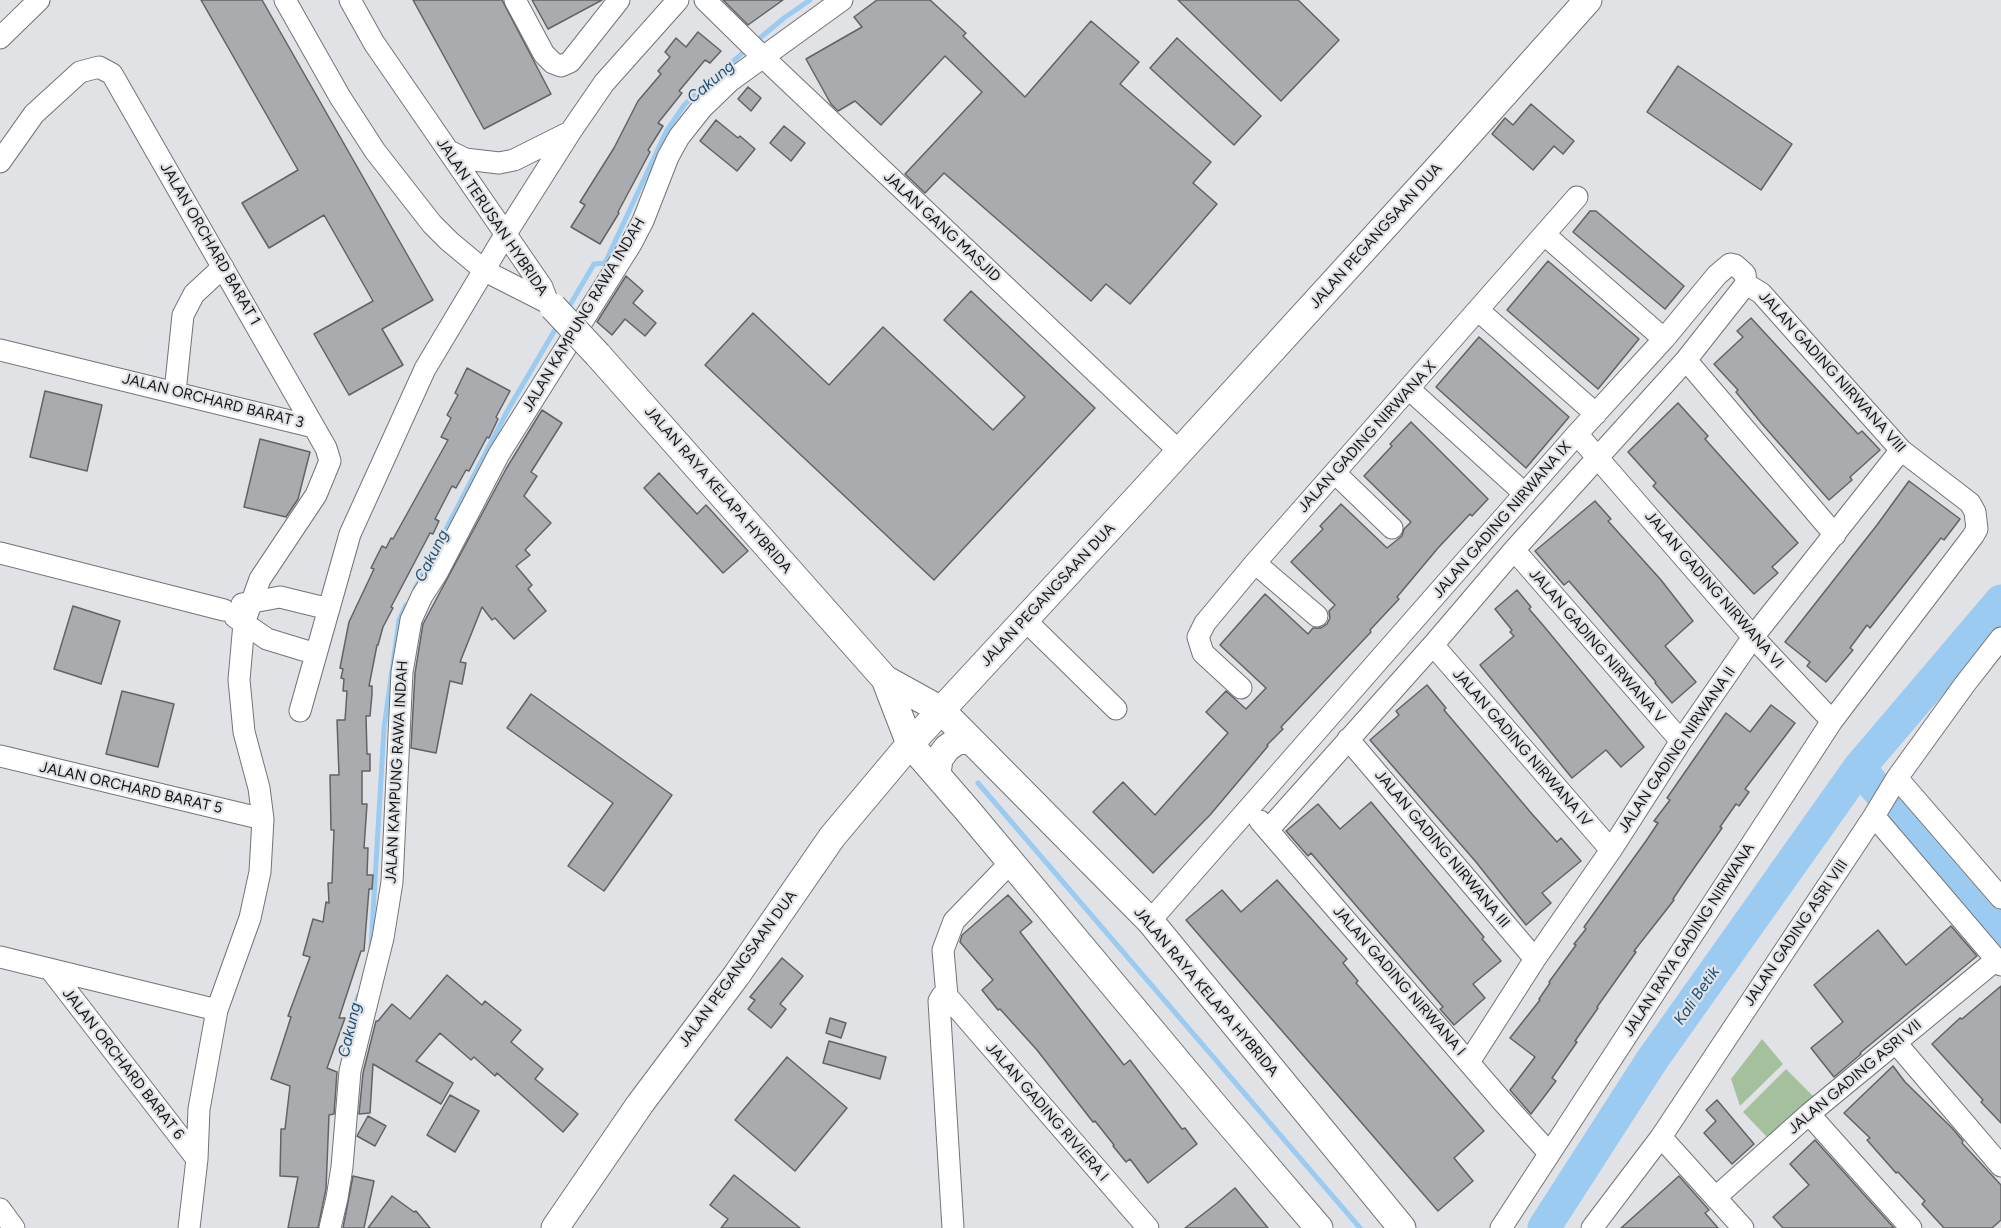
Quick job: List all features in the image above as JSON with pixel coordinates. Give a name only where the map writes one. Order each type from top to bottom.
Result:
[{"type":"main road","name":"JALAN PEGANGSAAN DUA","points":[[555,1228],[640,1104],[736,976],[832,837],[910,744],[1448,158],[1588,0]]},
{"type":"main road","name":"JALAN RAYA KELAPA HYBRIDA","points":[[551,305],[885,679],[941,710],[968,740],[1150,921],[1402,1228]]},
{"type":"main road","name":"JALAN RAYA KELAPA HYBRIDA","points":[[885,679],[910,744],[1319,1228]]},
{"type":"main road","points":[[937,774],[939,759],[947,748],[957,741],[968,740]]},
{"type":"main road","points":[[889,770],[917,773],[944,787],[956,797]]},
{"type":"street","points":[[0,38],[39,0]]},
{"type":"street","name":"JALAN TERUSAN HYBRIDA","points":[[285,0],[340,98],[375,151],[432,224],[485,271],[551,305]]},
{"type":"street","name":"JALAN TERUSAN HYBRIDA","points":[[350,0],[374,43],[542,287],[551,305]]},
{"type":"street","points":[[515,0],[544,54],[553,63],[561,66],[570,62],[615,5]]},
{"type":"street","points":[[300,711],[350,534],[425,369],[505,235],[571,131],[604,83],[678,0]]},
{"type":"street","name":"JALAN KAMPUNG RAWA INDAH","points":[[330,1228],[342,1167],[350,1071],[383,938],[393,882],[402,672],[411,620],[499,454],[631,244],[643,221],[668,157],[692,118],[760,55],[842,0]]},
{"type":"street","name":"JALAN GANG MASJID","points":[[712,7],[1180,452]]},
{"type":"street","name":"JALAN ORCHARD BARAT 1","points":[[0,162],[34,114],[80,72],[99,67],[112,74],[314,427]]},
{"type":"street","points":[[449,151],[465,159],[499,163],[514,160],[571,131]]},
{"type":"street","name":"JALAN GADING NIRWANA X","points":[[1241,688],[1203,653],[1198,637],[1205,623],[1255,563],[1577,197]]},
{"type":"street","points":[[1545,235],[1664,339],[1577,434]]},
{"type":"street","name":"JALAN GADING NIRWANA VIII","points":[[1597,458],[1686,360],[1746,284],[1745,274],[1741,269],[1730,264],[1726,266],[1664,339]]},
{"type":"street","points":[[176,392],[183,315],[194,294],[223,267]]},
{"type":"street","name":"JALAN GADING NIRWANA VIII","points":[[1746,284],[1761,293],[1901,450],[1970,503],[1975,512],[1977,529],[1882,656]]},
{"type":"street","points":[[1479,311],[1596,414]]},
{"type":"street","name":"JALAN ORCHARD BARAT 3","points":[[0,350],[314,427],[326,448],[330,461],[316,495],[260,579],[244,623],[239,680],[244,732],[259,788],[263,819],[260,872],[250,918],[217,1010],[199,1108],[197,1159],[189,1228]]},
{"type":"street","points":[[1686,360],[1835,535]]},
{"type":"street","points":[[1409,389],[1526,494]]},
{"type":"street","name":"JALAN GADING NIRWANA IX","points":[[1150,921],[1577,434],[1597,458],[1268,830]]},
{"type":"street","name":"JALAN GADING NIRWANA II","points":[[1469,1062],[1681,741],[1754,637],[1901,450]]},
{"type":"street","name":"JALAN GADING NIRWANA VI","points":[[1597,458],[1754,637],[1832,721]]},
{"type":"street","points":[[1335,473],[1392,528]]},
{"type":"street","name":"JALAN GADING NIRWANA V","points":[[1514,550],[1681,741]]},
{"type":"street","points":[[0,553],[224,610],[267,639],[316,654]]},
{"type":"street","points":[[1255,563],[1317,616]]},
{"type":"street","points":[[224,610],[252,601],[280,597],[328,609]]},
{"type":"street","points":[[1025,620],[1116,709]]},
{"type":"street","name":"JALAN GADING ASRI VIII","points":[[1592,1228],[1661,1137],[1896,780],[2001,638]]},
{"type":"street","name":"JALAN GADING NIRWANA IV","points":[[1433,645],[1611,850]]},
{"type":"street","name":"JALAN RAYA GADING NIRWANA","points":[[1501,1228],[1832,721],[1882,656]]},
{"type":"street","name":"JALAN GADING NIRWANA III","points":[[1348,739],[1535,959]]},
{"type":"street","name":"JALAN ORCHARD BARAT 5","points":[[0,756],[263,819]]},
{"type":"street","points":[[1896,780],[2001,898]]},
{"type":"street","name":"JALAN GADING NIRWANA I","points":[[1249,810],[1549,1153]]},
{"type":"street","points":[[1875,815],[1999,963]]},
{"type":"street","points":[[953,1228],[939,1001],[942,996],[947,996],[943,950],[954,921],[1011,862]]},
{"type":"street","name":"JALAN ORCHARD BARAT 6","points":[[0,957],[217,1010]]},
{"type":"street","name":"JALAN GADING ASRI VII","points":[[1716,1197],[1809,1114],[1999,963]]},
{"type":"street","name":"JALAN ORCHARD BARAT 6","points":[[50,969],[197,1159]]},
{"type":"street","name":"JALAN GADING RIVIERA I","points":[[947,996],[1145,1227]]},
{"type":"street","points":[[1896,1043],[2001,1166]]},
{"type":"street","points":[[1809,1114],[1911,1228]]},
{"type":"street","points":[[1661,1137],[1743,1228]]},
{"type":"street","points":[[0,1209],[14,1228]]},
{"type":"green space","points":[[1762,1039],[1783,1064],[1740,1106],[1731,1079]]},
{"type":"green space","points":[[1786,1069],[1813,1096],[1767,1137],[1743,1112]]},
{"type":"building","points":[[201,0],[262,0],[433,300],[382,329],[403,365],[349,395],[314,334],[373,301],[324,215],[269,248],[242,203],[298,170]]},
{"type":"building","points":[[413,0],[502,0],[551,94],[484,129]]},
{"type":"building","points":[[532,0],[602,0],[548,29]]},
{"type":"building","points":[[723,0],[783,0],[748,25]]},
{"type":"building","points":[[877,0],[930,0],[966,33],[963,36],[1025,97],[1091,21],[1139,62],[1120,84],[1211,162],[1193,183],[1217,204],[1130,304],[1106,284],[1091,301],[944,173],[925,193],[905,174],[982,92],[945,56],[881,125],[855,101],[838,111],[831,104],[806,59],[862,27],[854,17]]},
{"type":"building","points":[[1178,0],[1298,0],[1339,40],[1281,101]]},
{"type":"building","points":[[698,32],[721,51],[710,63],[705,60],[679,91],[682,93],[658,123],[663,126],[648,150],[650,152],[619,213],[600,244],[571,227],[585,205],[580,202],[614,148],[638,101],[661,74],[658,71],[670,57],[665,52],[676,38],[686,47]]},
{"type":"building","points":[[1177,38],[1261,116],[1234,145],[1150,68]]},
{"type":"building","points":[[1678,66],[1792,144],[1761,190],[1647,112]]},
{"type":"building","points":[[748,87],[761,98],[751,111],[738,99]]},
{"type":"building","points":[[1531,104],[1574,141],[1563,154],[1554,146],[1533,170],[1492,134],[1505,118],[1513,125]]},
{"type":"building","points":[[716,120],[755,149],[737,171],[700,141]]},
{"type":"building","points":[[784,126],[805,143],[791,161],[770,143]]},
{"type":"building","points":[[1590,211],[1596,211],[1684,286],[1665,309],[1573,232]]},
{"type":"building","points":[[1548,261],[1639,339],[1598,389],[1507,310]]},
{"type":"building","points":[[626,276],[643,291],[633,303],[656,323],[645,336],[625,319],[612,335],[597,322]]},
{"type":"building","points":[[971,291],[1095,408],[934,580],[705,365],[753,313],[829,385],[883,327],[993,430],[1025,397],[944,320]]},
{"type":"building","points":[[1751,318],[1858,434],[1862,431],[1880,450],[1850,477],[1852,480],[1829,500],[1762,424],[1736,392],[1738,390],[1714,364],[1743,337],[1737,331]]},
{"type":"building","points":[[1479,337],[1569,417],[1526,468],[1436,387]]},
{"type":"building","points":[[467,368],[510,391],[496,417],[498,419],[489,438],[487,437],[469,471],[466,470],[456,488],[452,486],[435,519],[439,521],[433,534],[430,533],[391,607],[393,608],[377,645],[369,686],[372,686],[370,716],[366,716],[370,771],[362,771],[362,804],[367,804],[364,848],[368,848],[367,875],[373,875],[372,889],[369,889],[364,951],[361,951],[339,1018],[345,1018],[327,1068],[337,1072],[334,1114],[329,1115],[326,1189],[318,1228],[288,1228],[298,1177],[280,1176],[281,1129],[285,1129],[290,1086],[271,1079],[291,1017],[288,1016],[310,957],[303,955],[313,919],[323,922],[326,902],[329,903],[328,883],[332,883],[334,830],[331,830],[330,775],[339,775],[337,720],[345,720],[347,691],[343,691],[344,679],[341,678],[343,669],[340,668],[349,622],[374,569],[371,568],[382,546],[386,548],[391,538],[393,539],[448,440],[441,437],[451,418],[447,415],[458,395],[455,393]]},
{"type":"building","points":[[45,391],[102,405],[87,471],[30,457]]},
{"type":"building","points":[[1678,403],[1708,436],[1705,439],[1798,543],[1772,567],[1778,573],[1754,594],[1653,486],[1656,483],[1628,452]]},
{"type":"building","points":[[542,410],[562,423],[531,472],[537,476],[524,496],[551,523],[525,550],[530,555],[516,566],[532,585],[528,589],[546,611],[514,639],[495,618],[492,620],[482,607],[460,662],[466,663],[462,684],[450,681],[436,753],[411,748],[415,673],[423,624],[506,469]]},
{"type":"building","points":[[1411,422],[1488,499],[1472,516],[1470,514],[1438,548],[1397,597],[1399,599],[1370,630],[1371,632],[1281,727],[1283,729],[1267,745],[1210,815],[1153,873],[1093,812],[1123,782],[1155,815],[1228,733],[1206,712],[1226,691],[1246,709],[1266,688],[1220,645],[1265,594],[1308,634],[1313,628],[1321,628],[1327,624],[1330,618],[1329,611],[1335,605],[1291,562],[1323,529],[1320,526],[1341,504],[1387,548],[1402,536],[1404,529],[1411,522],[1364,476]]},
{"type":"building","points":[[260,439],[310,452],[298,499],[286,517],[244,507]]},
{"type":"building","points":[[659,473],[697,514],[706,505],[748,551],[723,573],[644,488]]},
{"type":"building","points":[[1909,481],[1960,519],[1944,540],[1941,538],[1870,628],[1867,625],[1850,648],[1853,650],[1826,682],[1807,666],[1810,662],[1785,642]]},
{"type":"building","points":[[1595,501],[1611,519],[1608,521],[1661,580],[1693,621],[1665,646],[1696,682],[1672,703],[1569,581],[1564,585],[1535,551]]},
{"type":"building","points":[[1517,590],[1531,607],[1529,609],[1644,747],[1621,767],[1606,750],[1572,778],[1480,665],[1514,636],[1510,632],[1512,630],[1495,609]]},
{"type":"building","points":[[73,606],[120,621],[101,684],[54,669]]},
{"type":"building","points":[[1427,685],[1446,708],[1444,710],[1532,814],[1557,842],[1561,838],[1581,861],[1542,893],[1551,903],[1526,925],[1476,862],[1370,740],[1399,715],[1396,711]]},
{"type":"building","points":[[122,691],[174,704],[158,767],[106,754]]},
{"type":"building","points":[[531,694],[672,795],[604,891],[568,866],[613,803],[507,728]]},
{"type":"building","points":[[1771,705],[1795,723],[1745,789],[1749,792],[1739,806],[1736,804],[1720,827],[1722,828],[1674,900],[1634,951],[1636,952],[1597,1007],[1575,1041],[1577,1042],[1552,1078],[1556,1081],[1531,1114],[1510,1090],[1535,1057],[1510,1038],[1540,1000],[1549,982],[1586,929],[1584,927],[1658,823],[1654,821],[1670,800],[1667,798],[1726,713],[1750,732]]},
{"type":"building","points":[[1371,802],[1484,937],[1482,939],[1501,961],[1473,984],[1485,998],[1454,1025],[1440,1009],[1443,1007],[1311,853],[1308,856],[1286,831],[1318,804],[1340,829]]},
{"type":"building","points":[[1277,880],[1347,959],[1343,963],[1358,981],[1356,983],[1484,1131],[1454,1158],[1473,1181],[1438,1211],[1186,920],[1222,890],[1241,912]]},
{"type":"building","points":[[1008,895],[1032,922],[1020,932],[1124,1065],[1130,1060],[1182,1129],[1185,1128],[1197,1144],[1148,1183],[1130,1159],[1126,1162],[1037,1050],[982,990],[993,980],[960,942],[962,935]]},
{"type":"building","points":[[1951,926],[1977,956],[1834,1077],[1811,1048],[1843,1022],[1814,985],[1878,930],[1906,965]]},
{"type":"building","points":[[782,958],[803,976],[780,1004],[786,1009],[771,1028],[748,1009],[755,1000],[750,997]]},
{"type":"building","points":[[447,975],[482,1005],[485,1001],[521,1030],[511,1042],[543,1069],[535,1079],[578,1114],[563,1132],[497,1073],[495,1076],[474,1057],[471,1060],[440,1033],[416,1061],[453,1083],[441,1104],[373,1064],[370,1113],[359,1114],[363,1073],[376,1021],[392,1004],[410,1019]]},
{"type":"building","points":[[2001,986],[2001,1123],[1932,1044],[1960,1018],[1962,1019]]},
{"type":"building","points":[[830,1018],[846,1023],[841,1038],[826,1033]]},
{"type":"building","points":[[829,1041],[886,1057],[880,1079],[823,1063]]},
{"type":"building","points":[[787,1057],[847,1108],[795,1171],[735,1120]]},
{"type":"building","points":[[1893,1066],[1905,1082],[1952,1128],[1963,1141],[1962,1143],[2001,1185],[2001,1220],[1992,1228],[1944,1228],[1922,1204],[1925,1201],[1898,1172],[1896,1173],[1867,1140],[1870,1138],[1844,1113]]},
{"type":"building","points":[[450,1095],[479,1111],[455,1152],[427,1135]]},
{"type":"building","points":[[1717,1100],[1754,1144],[1732,1164],[1704,1133],[1716,1121],[1706,1110]]},
{"type":"building","points":[[368,1116],[386,1126],[375,1146],[357,1136]]},
{"type":"building","points":[[1815,1140],[1894,1228],[1783,1228],[1773,1217],[1809,1185],[1790,1164]]},
{"type":"building","points":[[734,1175],[800,1228],[721,1228],[728,1219],[710,1205]]},
{"type":"building","points":[[353,1176],[374,1181],[364,1228],[343,1228]]},
{"type":"building","points":[[1679,1176],[1709,1210],[1705,1213],[1718,1228],[1621,1228]]},
{"type":"building","points":[[1235,1188],[1268,1228],[1185,1228],[1216,1204]]},
{"type":"building","points":[[392,1196],[414,1212],[416,1211],[430,1228],[368,1228]]},
{"type":"waterway","name":"Cakung","points":[[754,43],[810,0]]},
{"type":"waterway","name":"Cakung","points":[[567,310],[594,264],[605,263],[666,132],[685,104],[747,49]]},
{"type":"waterway","name":"Cakung","points":[[415,589],[509,408],[559,323]]},
{"type":"waterway","name":"Kali Betik","points":[[1544,1228],[1652,1060],[1859,768],[2001,601]]},
{"type":"waterway","name":"Cakung","points":[[371,947],[384,728],[399,620],[406,605]]},
{"type":"waterway","name":"Kali Betik","points":[[1859,768],[2001,933]]},
{"type":"waterway","points":[[978,783],[1360,1228]]},
{"type":"waterway","name":"Cakung","points":[[345,1048],[358,996]]}]
